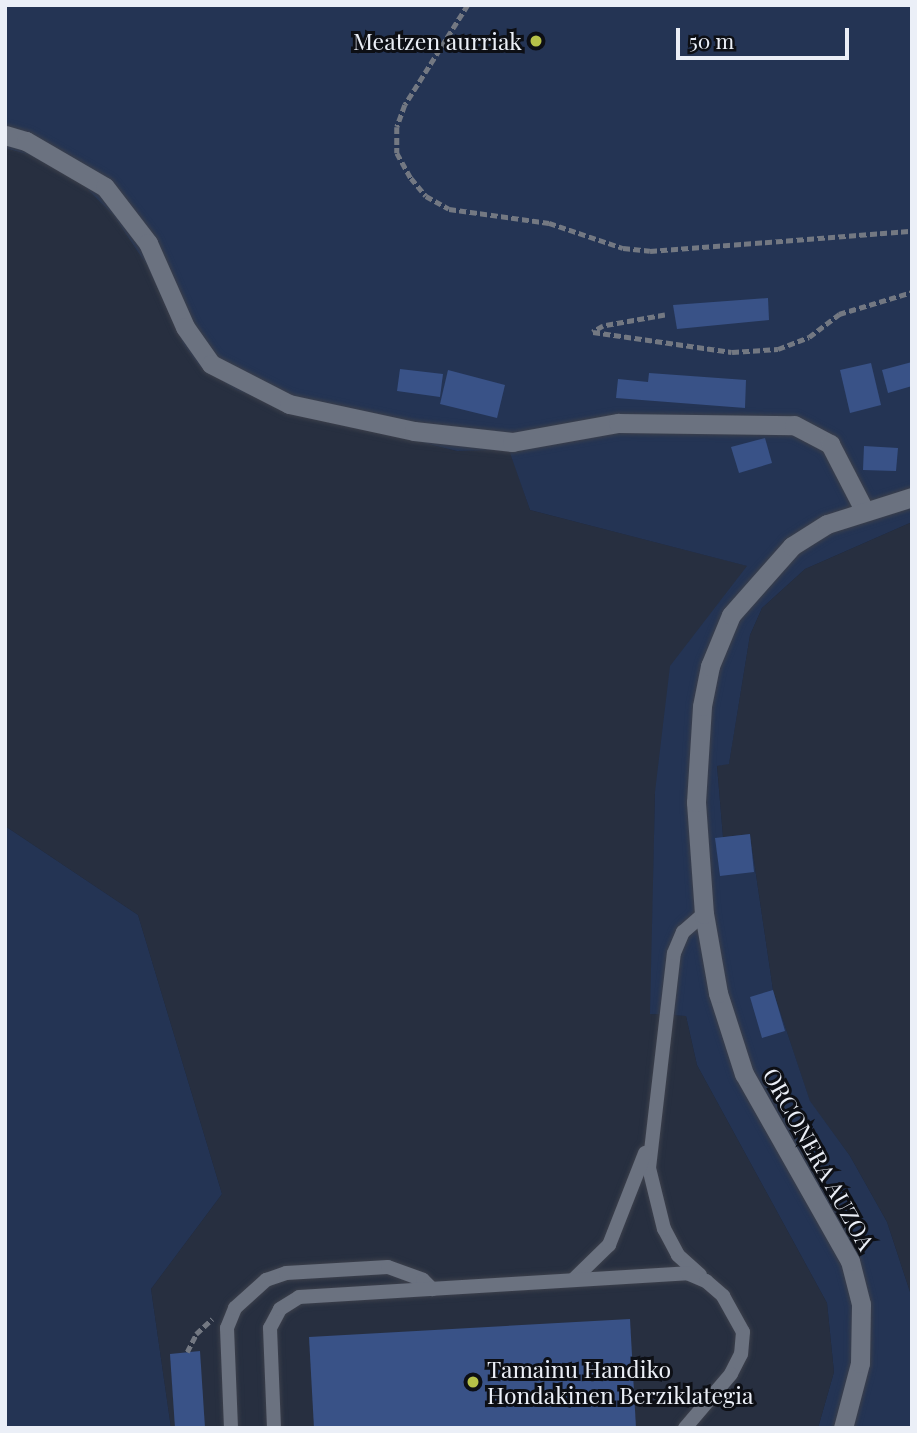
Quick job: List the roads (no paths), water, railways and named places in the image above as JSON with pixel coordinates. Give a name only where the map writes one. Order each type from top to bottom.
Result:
[{"type":"street","points":[[5,135],[26,141],[105,187],[148,243],[185,327],[211,364],[289,404],[414,431],[512,442],[618,423],[794,425],[831,444],[864,510]]},
{"type":"street","name":"ORCONERA AUZOA","points":[[843,1428],[860,1363],[860,1304],[850,1261],[744,1074],[718,993],[704,914],[696,802],[702,706],[710,666],[731,615],[792,546],[827,524],[864,510],[912,497]]},
{"type":"lane","points":[[685,1428],[731,1374],[741,1354],[743,1332],[735,1311],[678,1255],[664,1228],[649,1168],[650,1139],[674,953],[683,932],[704,914]]},
{"type":"lane","points":[[574,1279],[609,1245],[650,1139]]},
{"type":"lane","points":[[231,1428],[227,1328],[235,1308],[266,1280],[286,1273],[388,1267],[423,1280],[432,1289]]},
{"type":"lane","points":[[274,1428],[270,1328],[280,1309],[299,1297],[687,1273],[706,1281]]},
{"type":"place","name":"Meatzen aurriak","points":[[536,41]]},
{"type":"place","name":"Tamainu Handiko Hondakinen Berziklategia","points":[[473,1382]]}]
